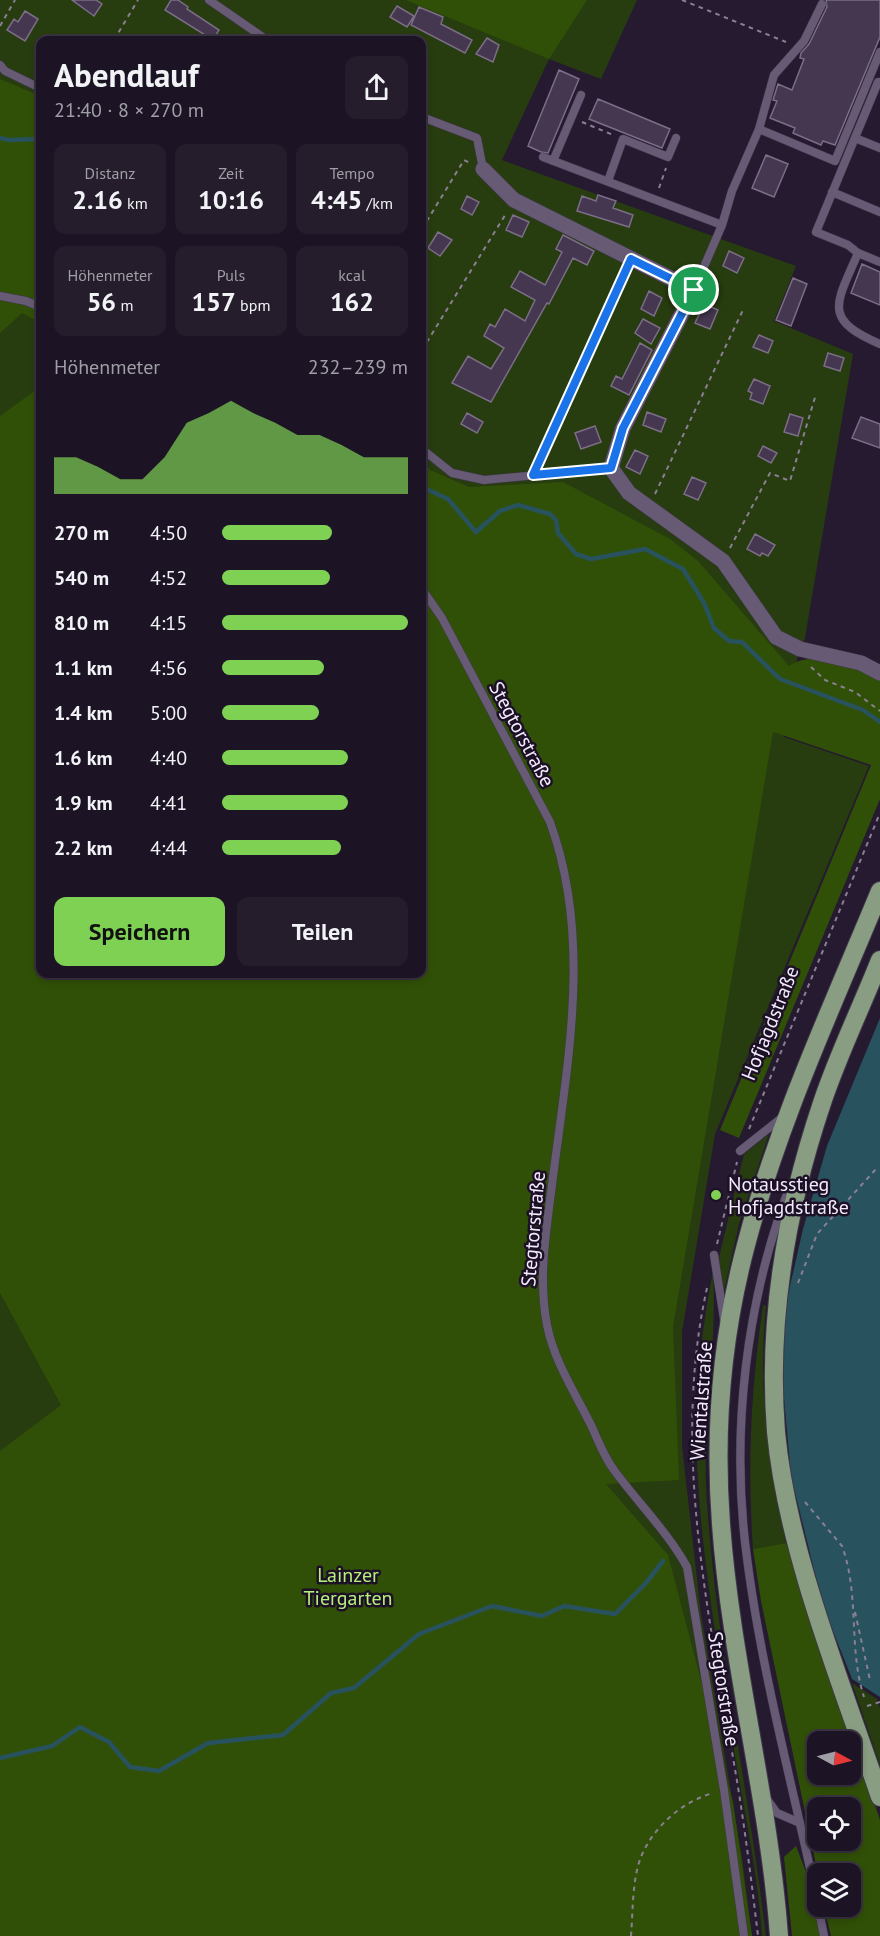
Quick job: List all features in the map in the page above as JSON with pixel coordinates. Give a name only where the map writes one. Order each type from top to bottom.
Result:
[{"type":"main road","name":"Wientalstraße","points":[[779,1936],[725,1567],[721,1523],[719,1439],[728,1336],[748,1237],[790,1112],[880,891]]},
{"type":"main road","points":[[880,960],[822,1102],[790,1219],[776,1296],[773,1371],[776,1434],[797,1506],[816,1610],[880,1797]]},
{"type":"street","points":[[483,169],[514,200],[694,290],[623,428],[611,468],[628,494],[723,561],[776,637],[800,649],[861,663],[880,673]]},
{"type":"lane","points":[[209,0],[261,36]]},
{"type":"lane","points":[[694,290],[722,225],[732,191],[759,129],[774,75],[804,41],[822,4]]},
{"type":"lane","points":[[759,129],[835,161],[880,52]]},
{"type":"lane","points":[[0,66],[5,71],[36,86]]},
{"type":"lane","points":[[880,82],[878,81],[816,232],[848,245],[858,253],[880,262]]},
{"type":"lane","points":[[553,160],[581,95]]},
{"type":"lane","points":[[426,119],[477,138],[483,169]]},
{"type":"lane","points":[[608,181],[623,140],[668,157],[676,138]]},
{"type":"lane","points":[[855,138],[880,148]]},
{"type":"lane","points":[[543,157],[722,225]]},
{"type":"lane","points":[[832,192],[880,212]]},
{"type":"lane","points":[[858,253],[840,296],[839,313],[849,330],[880,344]]},
{"type":"lane","points":[[0,296],[36,305]]},
{"type":"lane","points":[[426,451],[452,473],[484,480],[611,468]]},
{"type":"lane","name":"Stegtorstraße","points":[[426,595],[442,618],[550,822],[561,852],[569,889],[575,960],[573,1013],[541,1274],[548,1328],[556,1355],[612,1468],[673,1542],[687,1567],[724,1790],[744,1936]]},
{"type":"lane","points":[[809,1863],[747,1557],[740,1446],[743,1397],[753,1324],[771,1235],[822,1102]]},
{"type":"lane","points":[[740,1150],[790,1112]]},
{"type":"lane","points":[[714,1255],[728,1336]]},
{"type":"lane","points":[[759,1790],[777,1813],[800,1823]]},
{"type":"lane","points":[[820,1917],[824,1936]]},
{"type":"path","points":[[0,26],[15,0]]},
{"type":"path","points":[[116,36],[138,0]]},
{"type":"path","points":[[682,0],[786,42]]},
{"type":"path","points":[[582,123],[623,140]]},
{"type":"path","points":[[659,187],[668,157]]},
{"type":"path","points":[[426,222],[464,160],[483,169]]},
{"type":"path","points":[[426,343],[514,200]]},
{"type":"path","points":[[533,475],[631,259]]},
{"type":"path","points":[[648,508],[743,310]]},
{"type":"path","points":[[723,561],[770,473],[790,481],[816,394]]},
{"type":"path","points":[[825,680],[855,692],[880,711]]},
{"type":"path","name":"Hofjagdstraße","points":[[714,1255],[740,1150],[880,813]]},
{"type":"path","points":[[798,1283],[817,1234],[876,1169]]},
{"type":"path","points":[[797,1506],[842,1546],[854,1590],[860,1684]]},
{"type":"path","points":[[854,1606],[870,1680]]},
{"type":"path","points":[[867,1706],[880,1702]]},
{"type":"path","points":[[631,1936],[641,1857],[653,1836],[680,1807],[700,1796],[724,1790]]},
{"type":"green space","name":"Lainzer Tiergarten","points":[[0,0],[637,0],[601,79],[549,59],[502,160],[796,266],[774,321],[853,354],[805,638],[797,659],[784,737],[869,766],[715,1134],[682,1332],[682,1446],[701,1614],[742,1858],[752,1936],[0,1936]]},
{"type":"green space","points":[[406,0],[587,0],[549,59]]},
{"type":"green space","points":[[0,79],[36,94],[36,321],[22,313],[0,333]]},
{"type":"green space","name":"Lainzer Tiergarten","points":[[36,390],[36,978],[426,978],[426,464],[430,470],[469,487],[563,482],[670,539],[698,561],[789,666],[799,661],[822,659],[847,665],[880,681],[880,799],[739,1138],[720,1130],[871,765],[773,732],[673,1327],[679,1480],[606,1484],[668,1555],[733,1802],[752,1936],[0,1936],[0,1451],[61,1405],[0,1293],[0,416]]},
{"type":"green space","points":[[769,1134],[739,1224],[723,1296],[719,1257],[744,1154]]},
{"type":"green space","points":[[713,1271],[713,1329],[706,1445],[707,1503],[718,1612],[766,1936],[762,1936],[754,1868],[716,1636],[701,1515],[696,1434],[697,1393],[703,1332]]},
{"type":"green space","points":[[763,1305],[766,1306],[763,1366],[766,1425],[774,1484],[786,1543],[753,1549],[750,1487],[751,1427]]},
{"type":"green space","points":[[786,1543],[850,1731],[807,1731],[807,1785],[861,1785],[861,1764],[880,1820],[880,1936],[831,1936],[826,1917],[861,1917],[861,1863],[816,1863],[813,1851],[861,1851],[861,1797],[807,1797],[807,1821],[761,1601],[753,1549]]},
{"type":"green space","points":[[852,1683],[877,1699],[880,1708],[880,1765]]},
{"type":"green space","points":[[796,1846],[807,1875],[807,1917],[818,1917],[821,1936],[792,1936],[784,1857]]},
{"type":"water","points":[[880,1018],[880,1697],[852,1679],[823,1606],[791,1476],[781,1364],[787,1299],[803,1229],[827,1146]]},
{"type":"building","points":[[72,0],[96,0],[102,4],[94,16]]},
{"type":"building","points":[[171,0],[178,0],[188,7],[187,9],[219,30],[215,36],[207,36],[165,10]]},
{"type":"building","points":[[826,0],[880,0],[880,37],[835,145],[823,141],[821,145],[793,133],[795,128],[770,118],[777,101],[773,100],[778,84],[792,90],[804,59],[800,58],[801,53],[809,44],[827,7]]},
{"type":"building","points":[[397,6],[414,16],[407,27],[390,17]]},
{"type":"building","points":[[419,7],[443,17],[441,24],[472,40],[465,53],[411,25]]},
{"type":"building","points":[[25,11],[38,19],[25,41],[7,30],[14,19],[18,22]]},
{"type":"building","points":[[487,38],[499,45],[493,62],[476,54]]},
{"type":"building","points":[[559,70],[579,79],[548,153],[541,152],[528,146]]},
{"type":"building","points":[[598,99],[670,129],[662,148],[589,119]]},
{"type":"building","points":[[766,155],[788,164],[774,197],[752,188]]},
{"type":"building","points":[[598,195],[616,201],[613,208],[633,215],[629,227],[577,211],[582,196],[596,201]]},
{"type":"building","points":[[467,196],[479,202],[472,215],[461,209]]},
{"type":"building","points":[[513,215],[529,222],[522,237],[506,230]]},
{"type":"building","points":[[438,232],[452,240],[440,256],[428,248]]},
{"type":"building","points":[[563,235],[594,251],[587,265],[573,258],[549,304],[547,303],[491,402],[452,383],[468,356],[491,369],[504,348],[484,336],[490,324],[495,327],[505,309],[525,321],[535,300],[511,287],[520,271],[545,285],[562,252],[556,249]]},
{"type":"building","points":[[729,251],[744,258],[737,273],[723,266]]},
{"type":"building","points":[[862,264],[880,272],[880,305],[851,293]]},
{"type":"building","points":[[793,278],[807,284],[791,326],[776,320]]},
{"type":"building","points":[[649,291],[662,298],[654,316],[641,309]]},
{"type":"building","points":[[704,304],[718,310],[710,329],[695,323]]},
{"type":"building","points":[[643,319],[660,328],[651,344],[635,333]]},
{"type":"building","points":[[759,335],[773,341],[768,353],[753,347]]},
{"type":"building","points":[[640,343],[652,350],[629,395],[611,386],[616,376],[622,379]]},
{"type":"building","points":[[828,353],[844,358],[840,371],[824,366]]},
{"type":"building","points":[[754,379],[770,386],[763,404],[750,399],[752,393],[748,391]]},
{"type":"building","points":[[647,412],[666,419],[661,432],[643,425]]},
{"type":"building","points":[[467,413],[483,422],[477,433],[461,424]]},
{"type":"building","points":[[790,414],[803,418],[798,436],[784,432]]},
{"type":"building","points":[[861,417],[880,424],[880,448],[852,438]]},
{"type":"building","points":[[595,426],[601,442],[581,449],[575,433]]},
{"type":"building","points":[[763,446],[777,453],[771,463],[758,456]]},
{"type":"building","points":[[635,450],[648,456],[640,474],[626,467]]},
{"type":"building","points":[[692,477],[706,483],[698,500],[684,494]]},
{"type":"building","points":[[755,534],[775,545],[768,556],[762,553],[760,556],[747,549]]},
{"type":"waterway","points":[[0,138],[36,139]]},
{"type":"waterway","points":[[426,489],[448,499],[476,532],[500,511],[518,505],[550,514],[556,520],[558,533],[576,554],[591,559],[645,549],[683,569],[704,603],[714,628],[729,641],[742,642],[780,679],[863,710],[880,722]]},
{"type":"waterway","points":[[0,1758],[52,1746],[80,1727],[109,1742],[130,1767],[159,1771],[208,1743],[283,1735],[331,1693],[354,1688],[419,1634],[492,1606],[542,1616],[564,1606],[615,1614],[646,1583],[663,1561]]},
{"type":"place","name":"Notausstieg Hofjagdstraße","points":[[716,1195]]},
{"type":"route","points":[[631,259],[694,290],[623,428],[611,468],[533,475],[631,259]]}]
